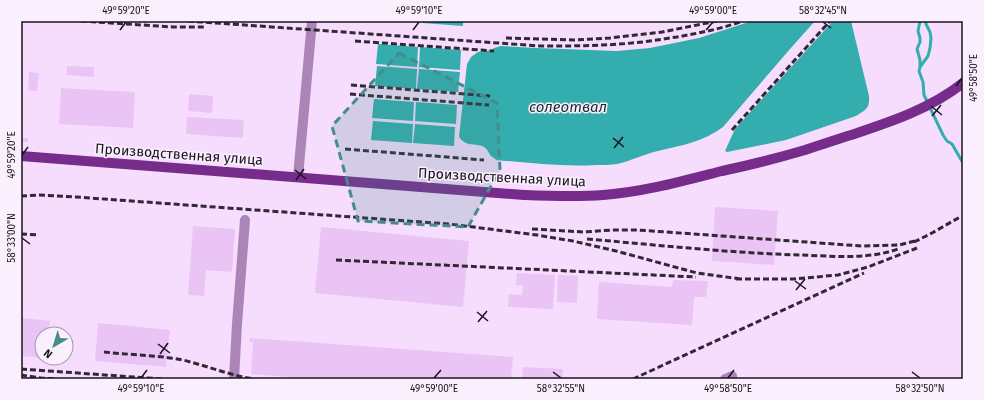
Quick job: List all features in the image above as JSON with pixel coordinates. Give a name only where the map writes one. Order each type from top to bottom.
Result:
[{"type":"main road","name":"Производственная улица","points":[[21,156],[524,195],[603,195],[636,191],[668,184],[805,150],[868,129],[918,110],[939,100],[963,82]]},
{"type":"lane","points":[[298,177],[312,21]]},
{"type":"lane","points":[[234,379],[245,220]]},
{"type":"highlighted area","points":[[399,53],[497,103],[500,170],[468,227],[358,221],[332,126]]},
{"type":"water","points":[[423,21],[463,21],[463,26],[423,23]]},
{"type":"water","name":"солеотвал","points":[[752,21],[815,21],[723,127],[708,136],[683,145],[653,152],[617,164],[607,165],[546,164],[496,160],[484,147],[467,143],[459,137],[467,64],[471,57],[478,52],[492,50],[501,46],[617,51],[650,48],[699,38]]},
{"type":"water","points":[[833,21],[851,21],[869,96],[867,108],[856,116],[786,140],[727,152],[725,151],[735,129]]},
{"type":"water","points":[[378,44],[418,47],[417,67],[376,64]]},
{"type":"water","points":[[420,47],[461,50],[460,70],[419,67]]},
{"type":"water","points":[[377,66],[417,69],[416,89],[375,86]]},
{"type":"water","points":[[419,69],[460,72],[458,92],[417,89]]},
{"type":"water","points":[[374,99],[414,102],[413,121],[372,118]]},
{"type":"water","points":[[416,102],[457,105],[456,124],[415,121]]},
{"type":"water","points":[[373,121],[413,124],[412,143],[371,140]]},
{"type":"water","points":[[415,124],[455,127],[454,146],[413,143]]},
{"type":"building","points":[[67,66],[94,67],[94,77],[67,75]]},
{"type":"building","points":[[29,72],[39,73],[37,91],[28,90]]},
{"type":"building","points":[[61,88],[135,92],[133,128],[59,124]]},
{"type":"building","points":[[189,94],[213,96],[212,113],[188,111]]},
{"type":"building","points":[[187,117],[244,120],[243,138],[186,134]]},
{"type":"building","points":[[21,137],[28,138],[28,142],[21,142]]},
{"type":"building","points":[[715,207],[778,211],[774,265],[712,261]]},
{"type":"building","points":[[193,226],[235,229],[232,272],[206,270],[204,296],[188,295]]},
{"type":"building","points":[[321,227],[469,241],[463,307],[315,293]]},
{"type":"building","points":[[517,273],[555,275],[553,309],[508,307],[509,294],[522,295],[523,285],[516,285]]},
{"type":"building","points":[[558,275],[578,276],[577,303],[557,302]]},
{"type":"building","points":[[673,280],[708,281],[706,297],[694,297],[692,325],[597,319],[599,282],[672,287]]},
{"type":"building","points":[[21,318],[50,321],[49,326],[34,326],[34,357],[21,356]]},
{"type":"building","points":[[98,323],[170,330],[166,367],[95,361]]},
{"type":"building","points":[[250,338],[513,357],[511,379],[316,379],[251,374],[253,342],[249,342]]},
{"type":"building","points":[[523,367],[563,369],[562,379],[522,379]]},
{"type":"waterway","points":[[920,21],[918,31],[920,42],[917,49],[920,67]]},
{"type":"waterway","points":[[926,21],[931,38],[930,48],[928,56],[920,67],[919,71],[923,82],[924,95],[943,135],[947,141],[952,144],[963,163]]},
{"type":"railway","points":[[81,21],[173,27],[205,27]]},
{"type":"railway","points":[[188,21],[540,46],[597,45],[643,42],[702,32],[743,21]]},
{"type":"railway","points":[[506,38],[574,40],[610,38],[662,32],[717,21]]},
{"type":"railway","points":[[732,130],[830,21]]},
{"type":"railway","points":[[355,41],[494,51]]},
{"type":"railway","points":[[351,85],[490,96]]},
{"type":"railway","points":[[350,94],[489,105]]},
{"type":"railway","points":[[345,149],[484,160]]},
{"type":"railway","points":[[21,196],[39,195],[76,197],[449,224],[573,241],[697,273],[741,279]]},
{"type":"railway","points":[[914,242],[960,217]]},
{"type":"railway","points":[[532,229],[584,232],[638,230],[862,246],[899,245],[919,240]]},
{"type":"railway","points":[[21,234],[39,235]]},
{"type":"railway","points":[[587,239],[721,251],[774,254],[862,256],[874,255],[898,249]]},
{"type":"railway","points":[[736,279],[794,279],[838,275],[868,267],[917,248]]},
{"type":"railway","points":[[336,260],[696,277]]},
{"type":"railway","points":[[633,379],[864,273]]},
{"type":"railway","points":[[104,352],[183,360],[254,379]]},
{"type":"railway","points":[[21,369],[162,379]]},
{"type":"railway","points":[[21,375],[57,379]]}]
